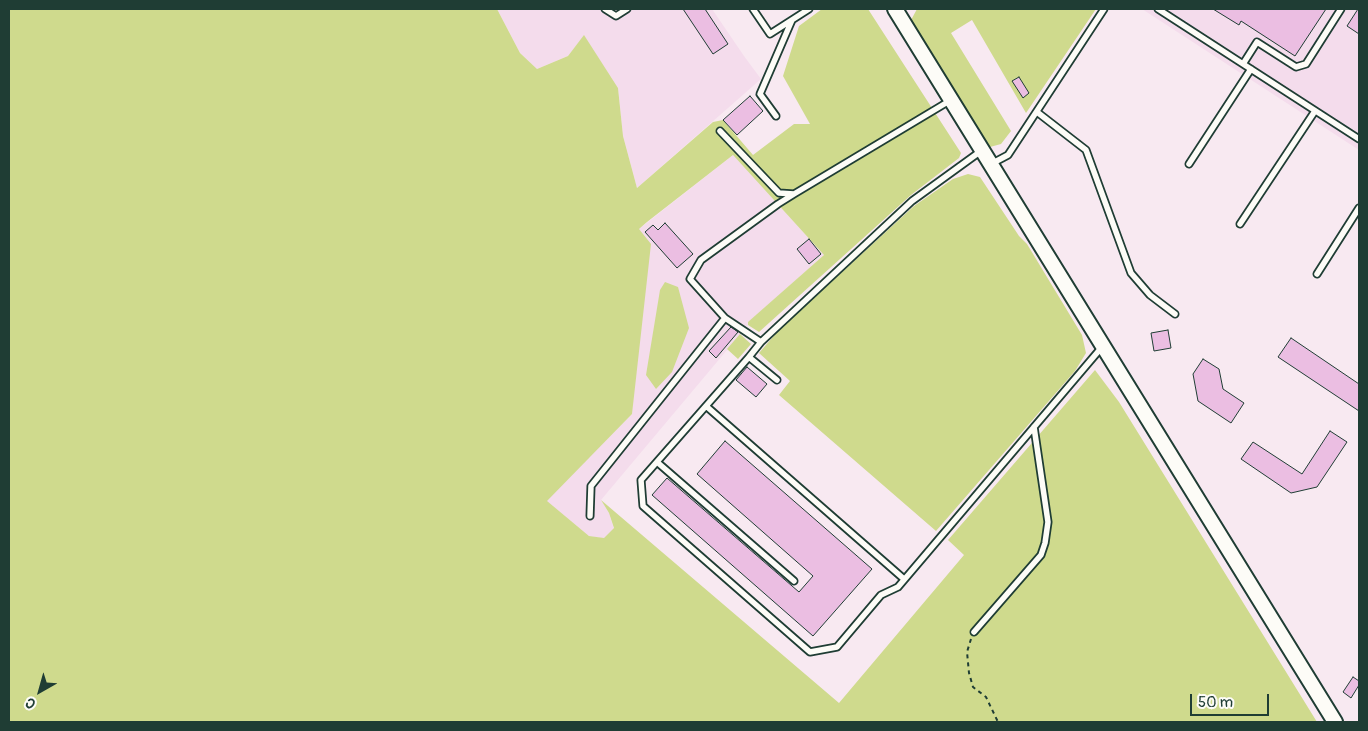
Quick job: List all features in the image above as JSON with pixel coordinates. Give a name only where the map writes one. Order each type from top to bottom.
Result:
[{"type":"street","points":[[895,9],[1335,722]]},
{"type":"lane","points":[[605,9],[616,16],[627,9]]},
{"type":"lane","points":[[753,9],[770,34],[809,9]]},
{"type":"lane","points":[[991,164],[1008,155],[1104,9]]},
{"type":"lane","points":[[1158,9],[1359,139]]},
{"type":"lane","points":[[1243,64],[1257,42],[1296,67],[1306,64],[1341,9]]},
{"type":"lane","points":[[776,116],[760,94],[792,20]]},
{"type":"lane","points":[[1189,164],[1251,69]]},
{"type":"lane","points":[[761,342],[725,318],[690,279],[701,260],[778,204],[952,100]]},
{"type":"lane","points":[[1240,224],[1316,110]]},
{"type":"lane","points":[[1037,112],[1086,150],[1131,273],[1150,295],[1175,314]]},
{"type":"lane","points":[[720,131],[779,193],[794,194]]},
{"type":"lane","points":[[983,150],[912,201],[761,342],[641,480],[643,506],[810,652],[837,647],[881,595],[898,587],[1102,347]]},
{"type":"lane","points":[[1317,274],[1359,208]]},
{"type":"lane","points":[[590,516],[591,486],[725,318]]},
{"type":"lane","points":[[749,357],[777,380]]},
{"type":"lane","points":[[706,406],[904,579]]},
{"type":"lane","points":[[974,632],[1041,555],[1046,543],[1048,522],[1034,427]]},
{"type":"lane","points":[[657,462],[794,581]]},
{"type":"path","points":[[974,632],[967,652],[969,673],[973,687],[986,697],[998,722]]},
{"type":"shaded area","points":[[497,9],[712,9],[761,79],[637,188],[623,136],[618,88],[584,36],[568,56],[537,69],[520,53]]},
{"type":"shaded area","points":[[1142,9],[1359,9],[1359,150]]},
{"type":"shaded area","points":[[733,155],[824,255],[749,322],[601,500],[609,513],[614,529],[604,539],[589,536],[546,501],[632,414],[639,229]]},
{"type":"green space","points":[[9,9],[497,9],[520,53],[537,69],[568,56],[584,35],[618,88],[623,136],[637,188],[713,122],[723,120],[753,155],[794,124],[810,124],[783,76],[799,26],[822,9],[868,9],[961,153],[959,158],[911,195],[759,332],[748,325],[748,322],[824,255],[733,155],[647,222],[639,229],[651,244],[632,414],[547,501],[589,536],[604,538],[614,528],[609,513],[601,500],[839,703],[964,555],[948,540],[1095,370],[1119,402],[1317,722],[9,722]]},
{"type":"green space","points":[[917,9],[1096,9],[1026,113],[972,20],[951,33],[1011,131],[1001,144],[990,147],[910,22]]},
{"type":"green space","points":[[968,174],[980,177],[1019,236],[1027,244],[1082,335],[1086,353],[1075,371],[936,531],[779,395],[790,381],[759,353],[779,330],[914,206],[953,179]]},
{"type":"green space","points":[[665,282],[678,287],[689,328],[672,372],[656,389],[646,375],[660,290]]},
{"type":"green space","points":[[740,334],[751,344],[738,359],[727,349]]},
{"type":"building","points":[[683,9],[705,9],[728,44],[713,54]]},
{"type":"building","points":[[1213,9],[1326,9],[1295,56],[1241,21],[1239,25]]},
{"type":"building","points":[[1359,9],[1359,34],[1347,26]]},
{"type":"building","points":[[1019,77],[1029,93],[1023,98],[1012,81]]},
{"type":"building","points":[[750,96],[763,111],[737,135],[723,120]]},
{"type":"building","points":[[665,223],[693,254],[677,268],[645,232],[653,225],[658,230]]},
{"type":"building","points":[[809,239],[821,254],[809,264],[797,249]]},
{"type":"building","points":[[731,327],[738,332],[716,358],[709,351]]},
{"type":"building","points":[[1168,330],[1171,348],[1154,351],[1151,333]]},
{"type":"building","points":[[1291,338],[1359,384],[1359,411],[1278,357]]},
{"type":"building","points":[[1203,359],[1219,369],[1223,389],[1244,403],[1231,423],[1198,401],[1193,374]]},
{"type":"building","points":[[747,367],[767,384],[756,397],[736,380]]},
{"type":"building","points":[[1330,431],[1347,442],[1317,487],[1291,493],[1241,459],[1253,442],[1302,474]]},
{"type":"building","points":[[725,441],[872,569],[813,636],[652,495],[667,478],[799,592],[813,576],[697,474]]},
{"type":"building","points":[[1353,677],[1359,681],[1359,685],[1351,698],[1343,692]]}]
